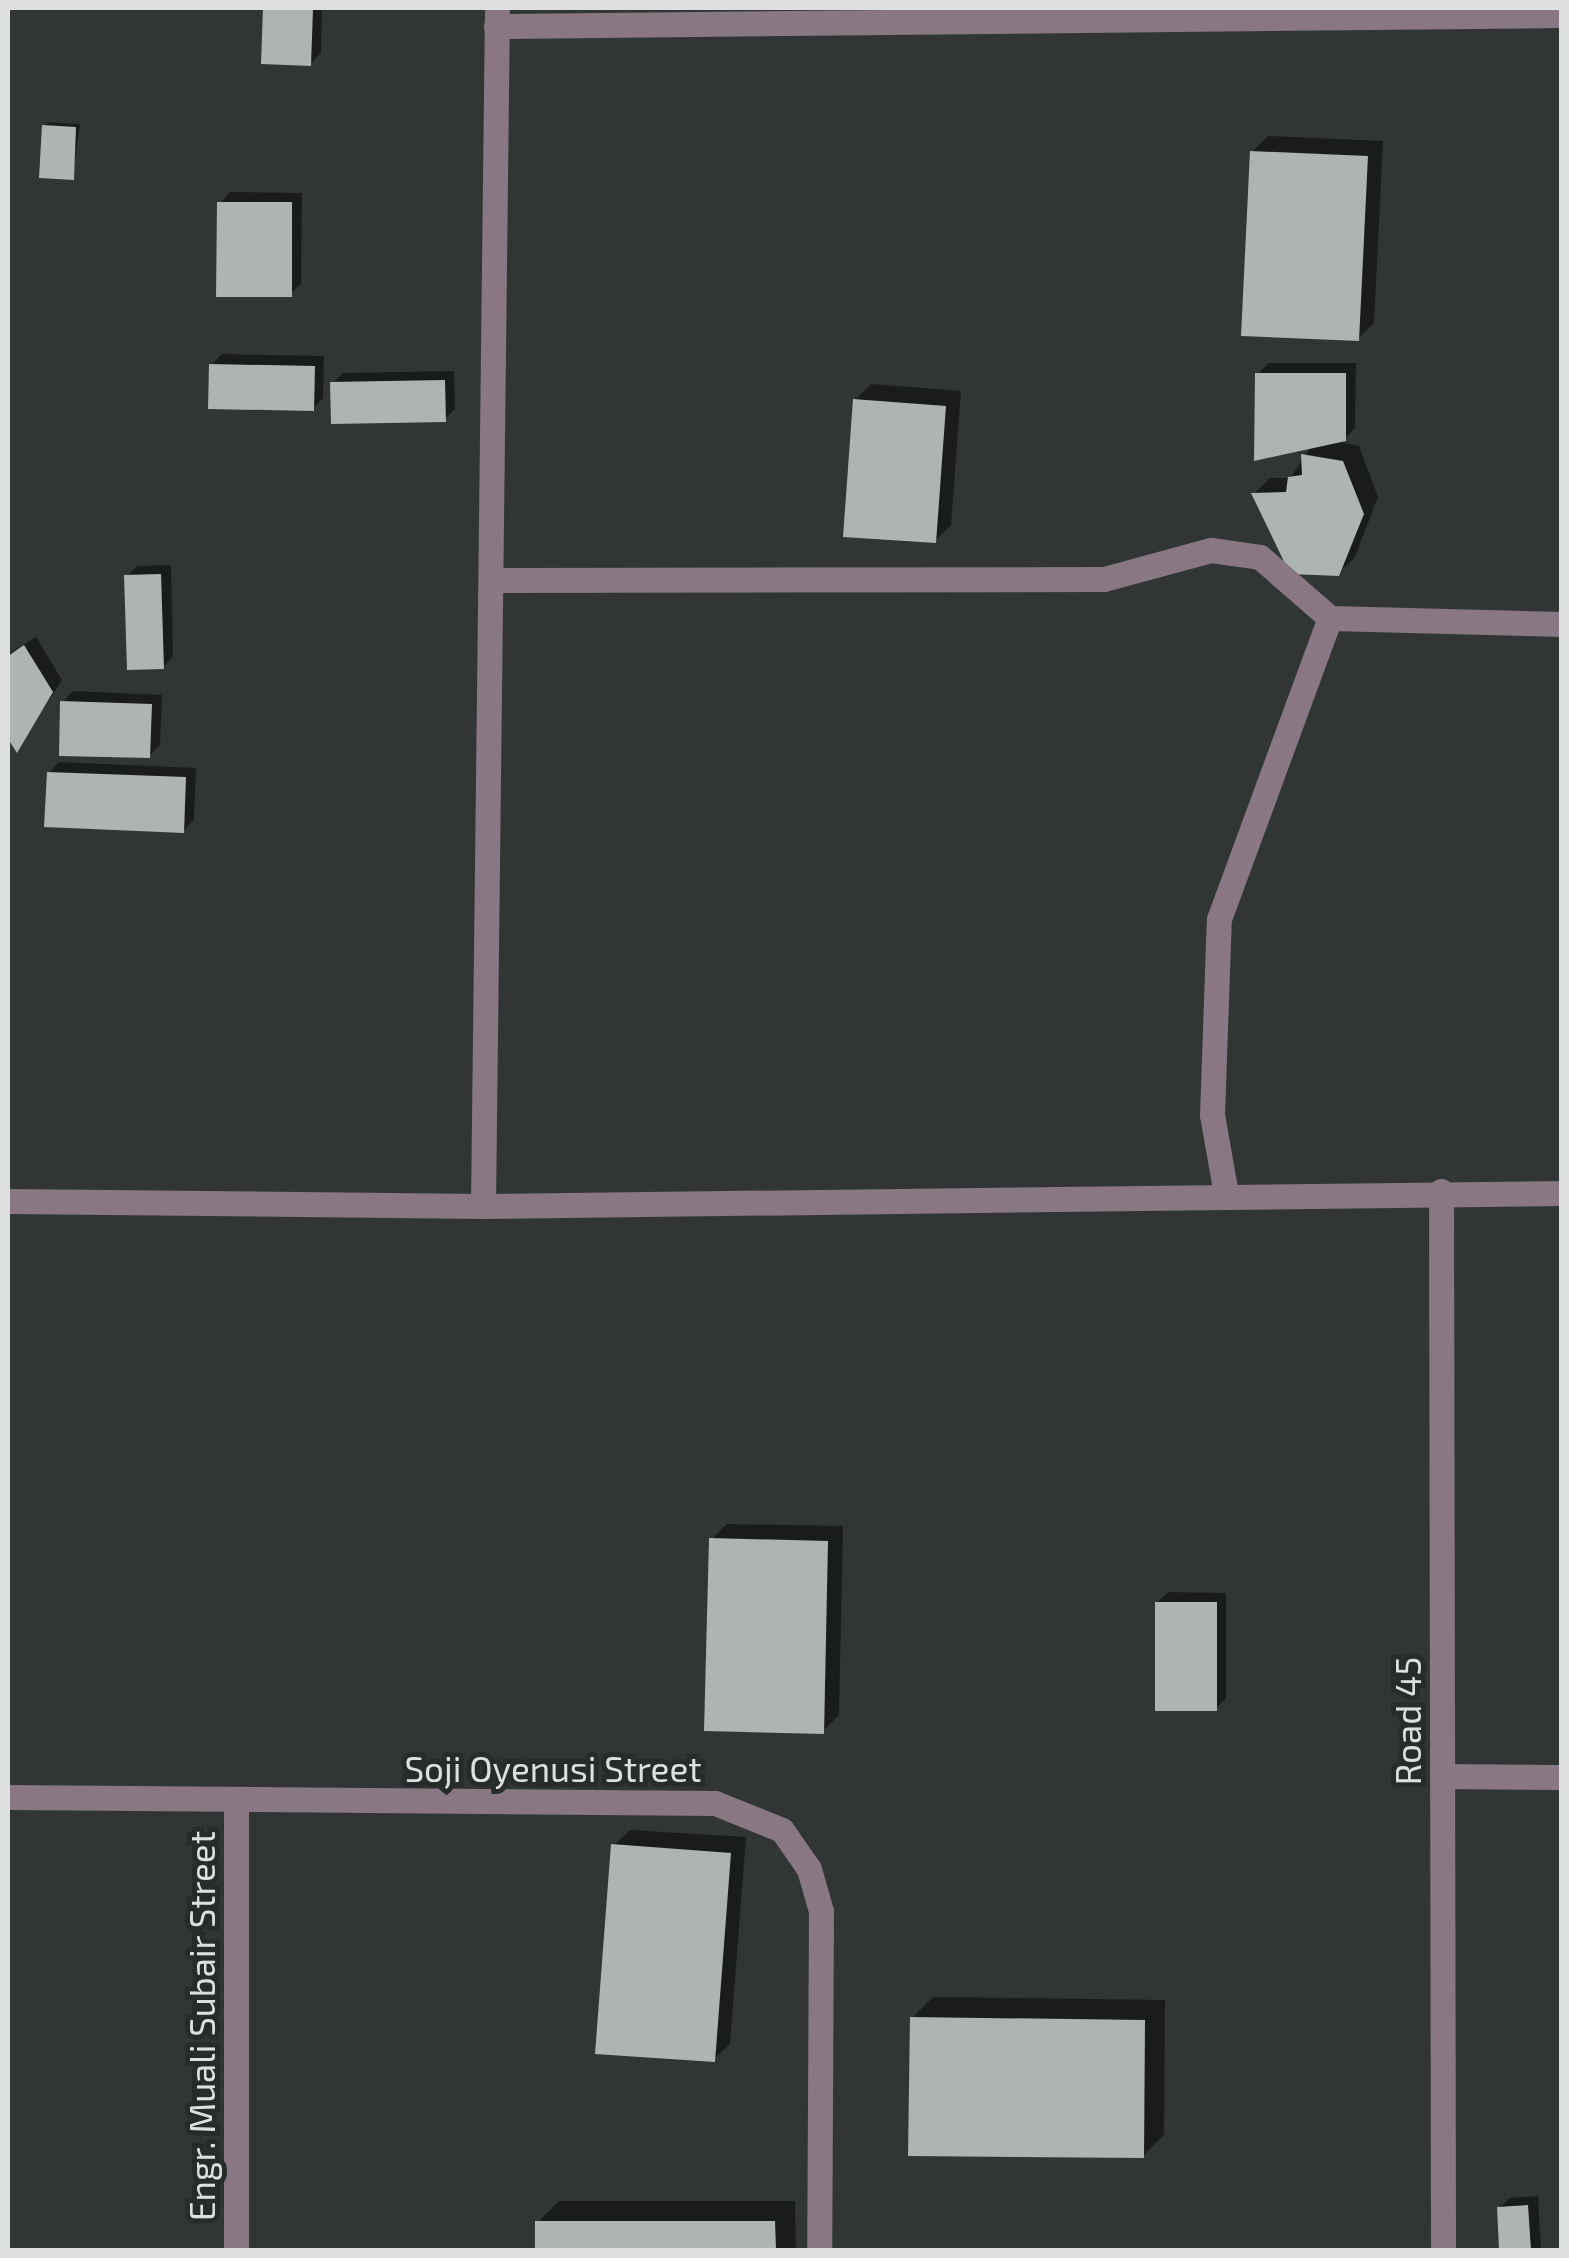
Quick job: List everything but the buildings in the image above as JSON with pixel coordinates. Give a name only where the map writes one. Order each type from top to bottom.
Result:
[{"type":"street","points":[[483,1206],[494,580],[497,17],[1562,14]]},
{"type":"street","points":[[494,580],[1104,579],[1211,550],[1260,557],[1330,618],[1562,624]]},
{"type":"street","points":[[1226,1194],[1212,1096],[1219,919],[1330,618]]},
{"type":"street","name":"Road 45","points":[[1441,1191],[1443,2250]]},
{"type":"street","points":[[8,1202],[483,1206],[1562,1192]]},
{"type":"street","points":[[1442,1776],[1562,1777]]},
{"type":"street","name":"Soji Oyenusi Street","points":[[8,1796],[715,1803],[782,1830],[809,1869],[821,1911],[819,2250]]},
{"type":"street","name":"Engr. Muali Subair Street","points":[[236,1801],[236,2250]]}]
